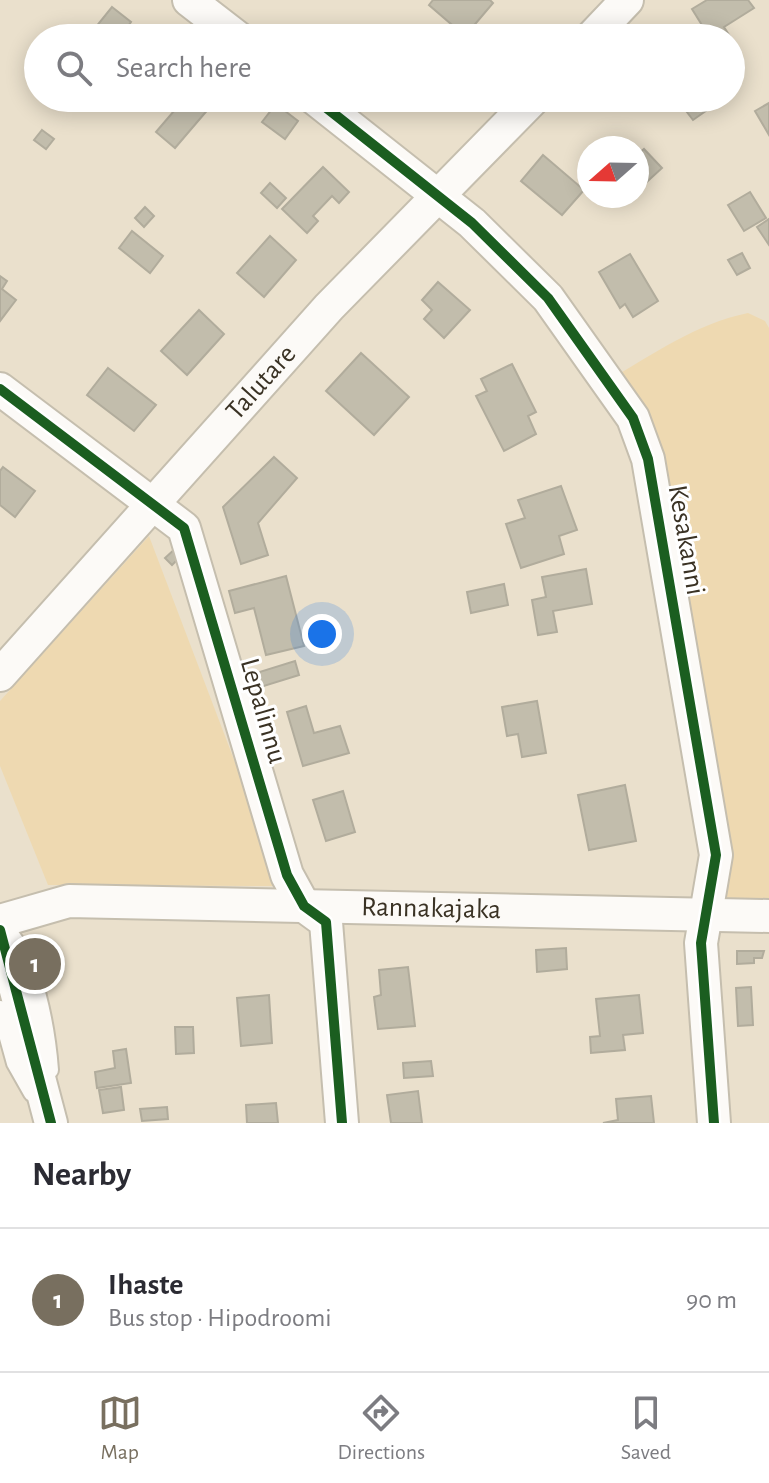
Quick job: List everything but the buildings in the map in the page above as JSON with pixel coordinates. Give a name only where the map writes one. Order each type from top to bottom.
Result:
[{"type":"street","points":[[189,0],[220,24]]},
{"type":"street","points":[[604,24],[627,0]]},
{"type":"street","name":"Kesakanni","points":[[332,112],[472,223],[548,298],[633,418],[648,459],[716,855],[701,943],[714,1123]]},
{"type":"street","name":"Talutare","points":[[0,675],[329,307],[521,112]]},
{"type":"street","name":"Lepalinnu","points":[[0,389],[184,528],[287,875],[304,906],[326,922],[342,1123]]},
{"type":"street","name":"Rannakajaka","points":[[0,922],[69,901],[769,916]]},
{"type":"street","points":[[0,930],[4,962],[51,1123]]},
{"type":"lane","points":[[0,922],[21,945],[47,1035],[51,1123]]},
{"type":"lane","points":[[0,1009],[15,1063],[51,1123]]},
{"type":"shaded area","points":[[748,313],[765,321],[769,328],[769,915],[721,916],[690,625],[607,381],[693,332]]},
{"type":"shaded area","points":[[149,536],[282,886],[48,885],[0,766],[0,701]]},
{"type":"cycle path","points":[[332,112],[472,223],[548,298],[633,418],[648,459],[716,855],[701,943],[714,1123]]},
{"type":"cycle path","points":[[0,389],[184,528],[287,875],[304,906],[326,922],[342,1123]]},
{"type":"cycle path","points":[[0,930],[51,1123]]},
{"type":"place","name":"Ihaste","points":[[35,964]]}]
